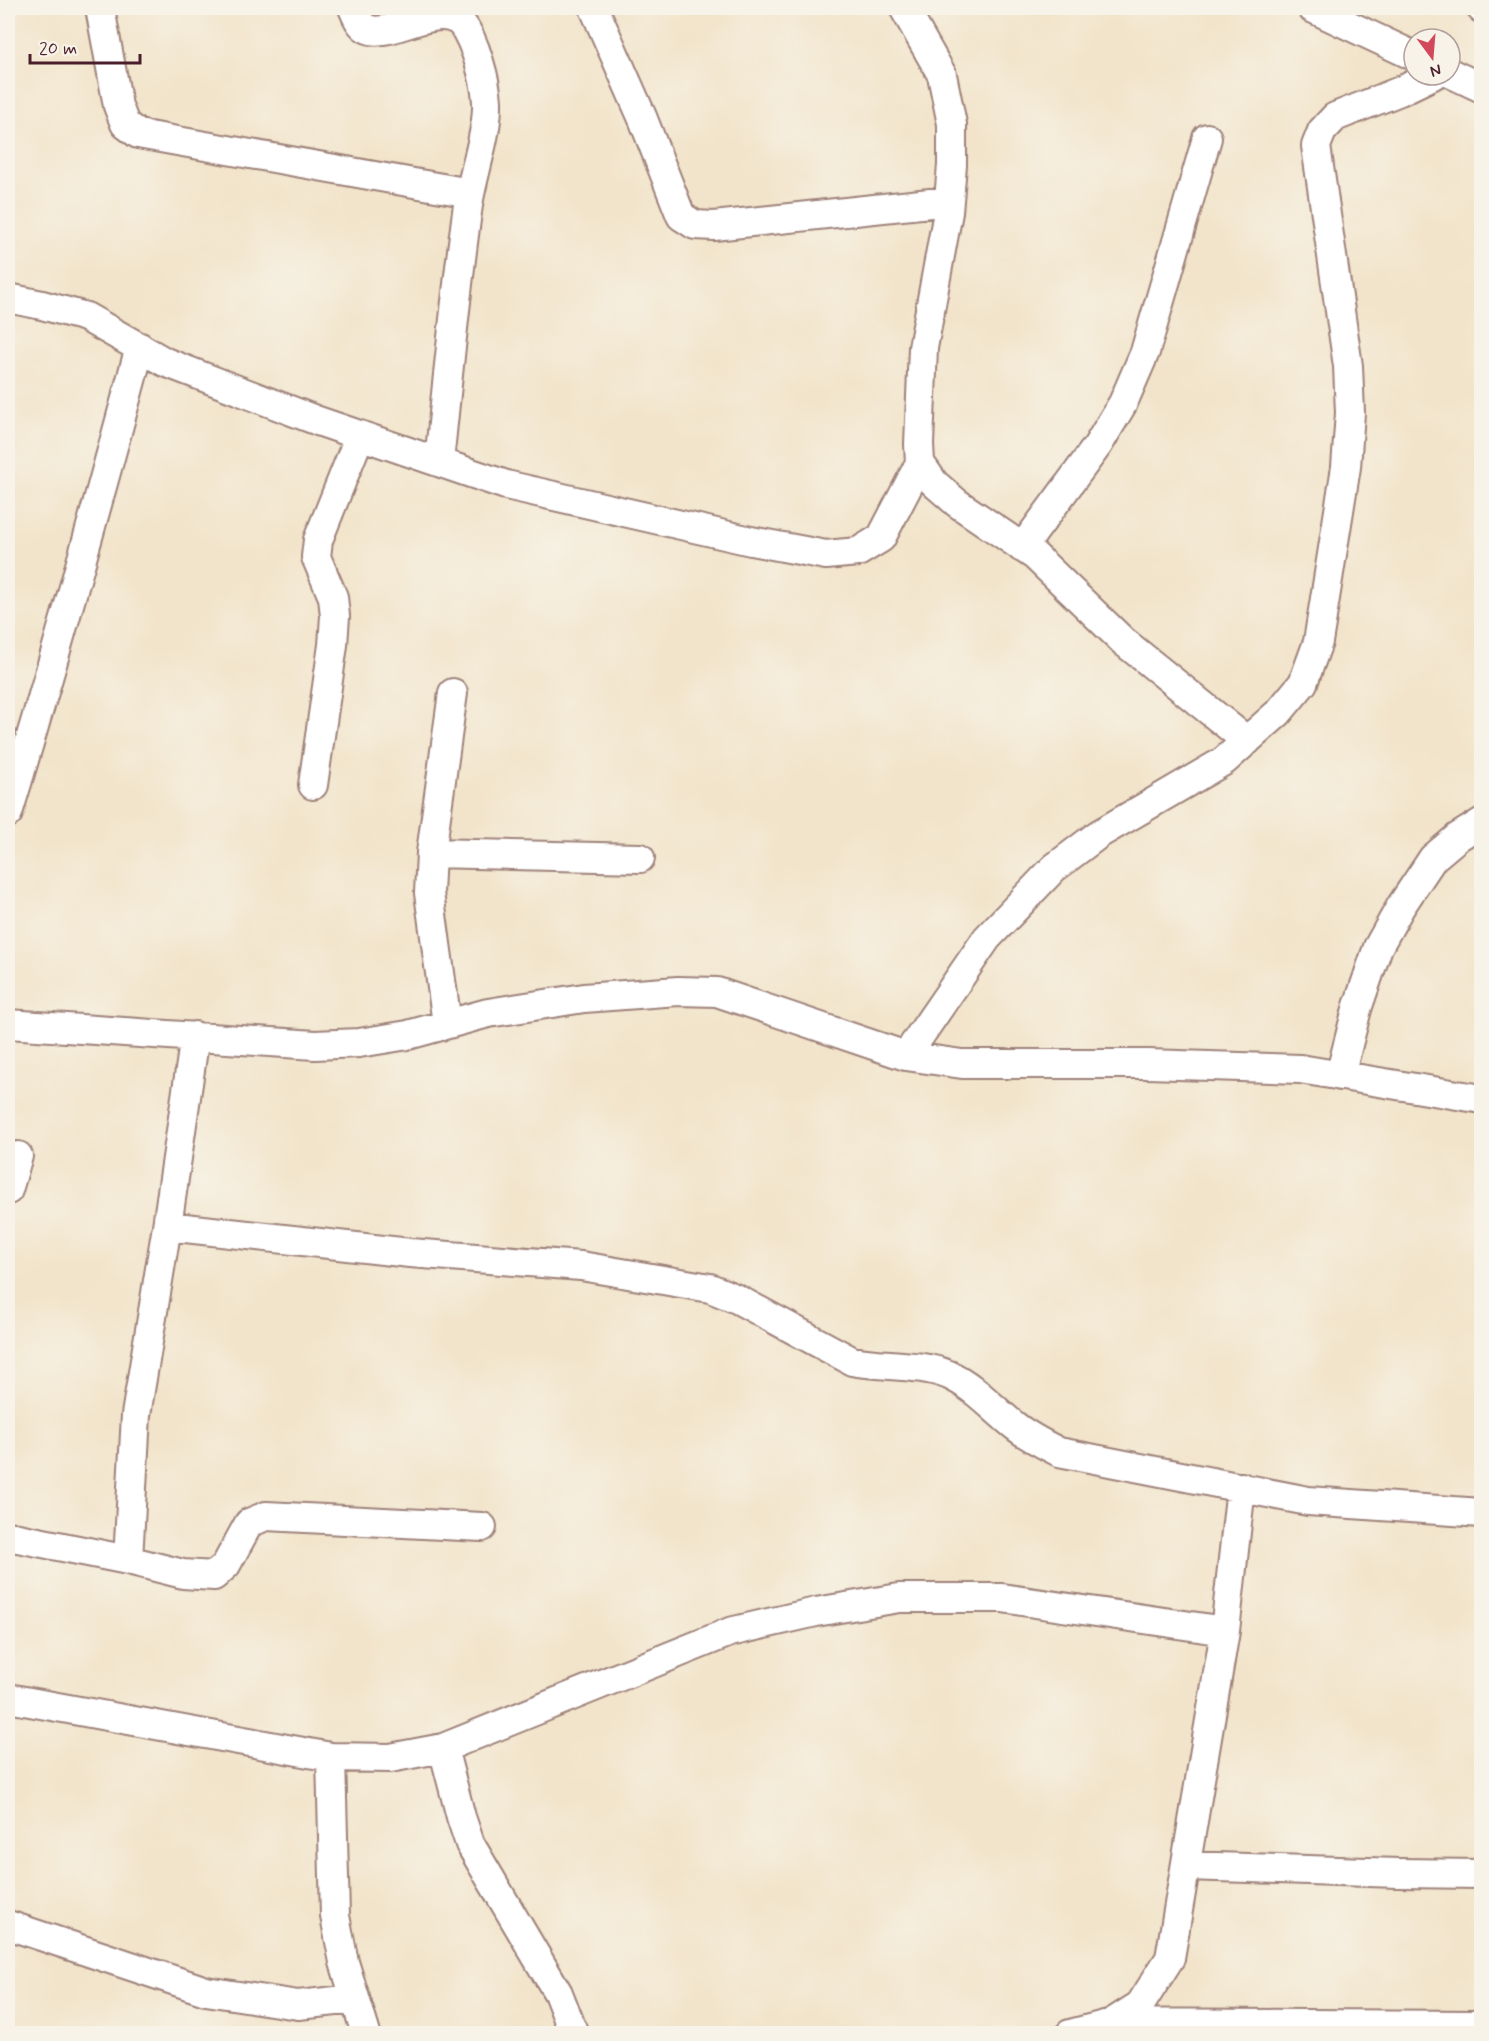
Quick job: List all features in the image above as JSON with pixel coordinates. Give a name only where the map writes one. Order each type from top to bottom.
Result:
[{"type":"street","points":[[100,8],[118,106],[124,124],[138,134],[470,194]]},
{"type":"street","points":[[353,8],[358,21],[367,29],[378,30],[432,14],[449,15],[462,23],[474,49],[483,78],[487,103],[470,194],[438,462]]},
{"type":"street","points":[[594,8],[643,119],[681,216],[695,225],[714,226],[949,201]]},
{"type":"street","points":[[8,298],[86,317],[165,362],[360,435],[506,485],[729,536],[826,555],[858,552],[881,538],[920,463],[923,348],[949,201],[952,124],[942,75],[904,8]]},
{"type":"street","points":[[1312,8],[1402,50]]},
{"type":"street","points":[[1462,79],[1482,88]]},
{"type":"street","points":[[906,1056],[987,938],[1054,868],[1099,834],[1224,761],[1278,713],[1303,683],[1318,642],[1346,467],[1350,413],[1348,366],[1316,146],[1322,130],[1335,117],[1408,87]]},
{"type":"street","points":[[1022,548],[1098,445],[1124,403],[1145,352],[1207,138]]},
{"type":"street","points":[[8,813],[81,563],[140,347]]},
{"type":"street","points":[[313,785],[335,616],[333,597],[315,557],[318,540],[360,435]]},
{"type":"street","points":[[920,463],[934,483],[957,503],[1035,556],[1123,641],[1247,741]]},
{"type":"street","points":[[447,1024],[429,893],[431,854],[453,693]]},
{"type":"street","points":[[1340,1076],[1357,1010],[1378,947],[1432,858],[1458,837],[1482,822]]},
{"type":"street","points":[[431,854],[640,858]]},
{"type":"street","points":[[8,1024],[315,1045],[359,1043],[408,1035],[488,1013],[584,998],[678,990],[717,992],[906,1056],[962,1064],[1148,1064],[1300,1070],[1482,1099]]},
{"type":"street","points":[[128,1560],[136,1415],[195,1036]]},
{"type":"street","points":[[8,1190],[18,1156]]},
{"type":"street","points":[[167,1226],[410,1253],[581,1266],[710,1288],[737,1299],[852,1361],[917,1368],[946,1374],[966,1384],[1033,1439],[1059,1452],[1308,1501],[1482,1513]]},
{"type":"street","points":[[1112,2023],[1140,2005],[1170,1958],[1225,1631],[1240,1487]]},
{"type":"street","points":[[8,1536],[128,1560],[183,1574],[214,1576],[226,1565],[249,1523],[266,1516],[482,1527]]},
{"type":"street","points":[[8,1698],[331,1757],[390,1758],[443,1748],[730,1632],[816,1611],[899,1598],[1002,1598],[1225,1631]]},
{"type":"street","points":[[443,1748],[470,1844],[558,1993],[574,2034]]},
{"type":"street","points":[[331,1757],[335,1916],[344,1962],[366,2034]]},
{"type":"street","points":[[1186,1866],[1482,1874]]},
{"type":"street","points":[[8,1925],[206,1991],[298,2005],[355,1999]]},
{"type":"street","points":[[1070,2034],[1112,2023],[1482,2025]]}]
